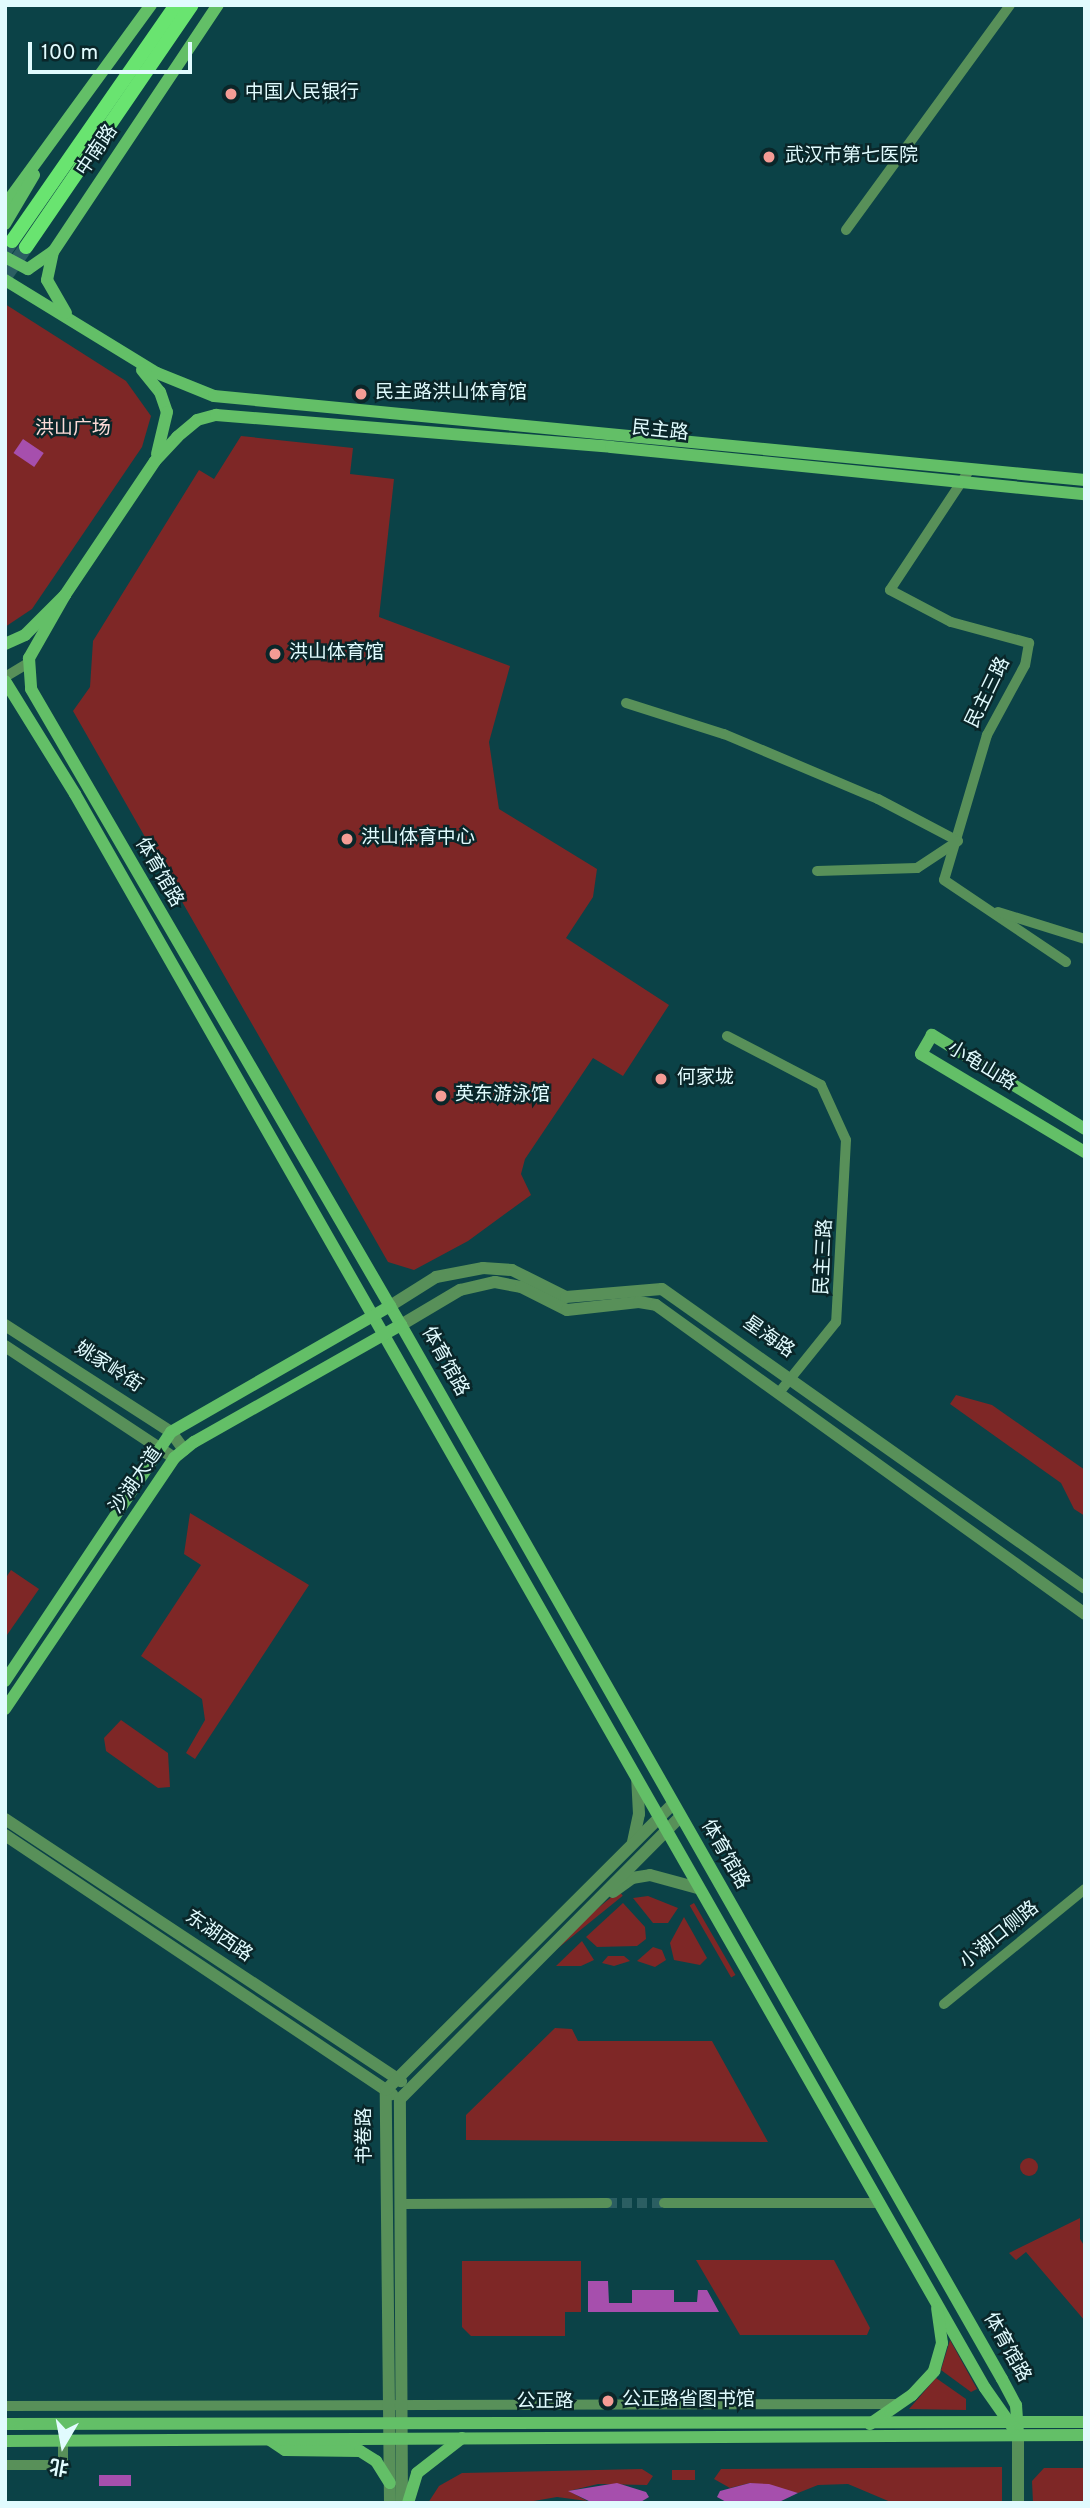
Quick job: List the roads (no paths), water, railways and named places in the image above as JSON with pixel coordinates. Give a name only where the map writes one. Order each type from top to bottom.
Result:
[{"type":"main road","points":[[5,205],[36,168],[151,5]]},
{"type":"main road","name":"中南路","points":[[176,5],[19,244],[192,5]]},
{"type":"main road","name":"中南路","points":[[72,322],[49,289],[47,274],[53,251],[218,5]]},
{"type":"main road","points":[[5,224],[33,183],[36,168]]},
{"type":"main road","points":[[5,257],[28,269],[53,251]]},
{"type":"main road","points":[[5,279],[131,359],[160,392],[167,412],[155,461],[65,595],[28,663]]},
{"type":"main road","name":"民主路","points":[[131,359],[194,390],[231,398],[1085,480]]},
{"type":"main road","name":"民主路","points":[[155,461],[197,420],[230,415],[1085,494]]},
{"type":"main road","points":[[5,644],[25,635],[65,595]]},
{"type":"main road","name":"体育馆路","points":[[28,663],[31,689],[401,1325],[1002,2379],[1016,2405],[1014,2427]]},
{"type":"main road","name":"体育馆路","points":[[5,679],[75,794],[665,1831],[880,2203],[1014,2427]]},
{"type":"main road","name":"小龟山路","points":[[1085,1129],[932,1035],[921,1054],[1085,1152]]},
{"type":"main road","name":"沙湖大道","points":[[5,1681],[171,1432],[390,1306]]},
{"type":"main road","name":"沙湖大道","points":[[5,1709],[179,1454],[401,1325]]},
{"type":"main road","points":[[870,2424],[925,2384],[939,2360],[937,2300]]},
{"type":"main road","name":"公正路","points":[[5,2424],[396,2421],[870,2424],[1014,2427],[1085,2435]]},
{"type":"main road","name":"公正路","points":[[5,2441],[462,2438],[1014,2427],[1085,2422]]},
{"type":"main road","points":[[408,2503],[417,2473],[462,2438]]},
{"type":"main road","points":[[270,2439],[285,2450],[360,2451],[376,2461],[390,2483]]},
{"type":"street","points":[[846,230],[1010,5]]},
{"type":"street","name":"民主三路","points":[[970,468],[964,482],[890,590],[951,622],[1029,643],[1025,665],[987,735],[958,841],[944,880],[985,908]]},
{"type":"street","points":[[5,679],[28,663]]},
{"type":"street","points":[[626,703],[724,734],[878,799],[958,841],[917,868],[817,871]]},
{"type":"street","points":[[985,908],[1085,939]]},
{"type":"street","points":[[985,908],[1066,962]]},
{"type":"street","name":"民主三路","points":[[727,1036],[821,1085],[846,1140],[836,1322],[778,1394]]},
{"type":"street","name":"星海路","points":[[390,1306],[436,1277],[483,1268],[512,1270],[566,1297],[662,1289],[1085,1588]]},
{"type":"street","name":"星海路","points":[[401,1325],[460,1290],[495,1282],[516,1285],[567,1310],[648,1303],[674,1315],[778,1394],[1085,1614]]},
{"type":"street","name":"姚家岭街","points":[[5,1325],[171,1432],[179,1454]]},
{"type":"street","name":"姚家岭街","points":[[5,1346],[160,1449],[179,1454]]},
{"type":"street","points":[[633,1843],[639,1814],[637,1781]]},
{"type":"street","name":"书卷路","points":[[396,2402],[386,2090],[395,2078],[673,1804]]},
{"type":"street","name":"书卷路","points":[[402,2503],[396,2438],[401,2204],[400,2099],[680,1817]]},
{"type":"street","name":"东湖西路","points":[[5,1819],[410,2087]]},
{"type":"street","name":"东湖西路","points":[[5,1835],[400,2099]]},
{"type":"street","points":[[600,1897],[643,1876],[698,1888]]},
{"type":"street","name":"小湖口侧路","points":[[944,2004],[1081,1892],[1085,1905]]},
{"type":"street","points":[[401,2204],[607,2203]]},
{"type":"street","points":[[664,2203],[880,2203]]},
{"type":"street","points":[[5,2406],[396,2402],[899,2404]]},
{"type":"street","points":[[1014,2427],[1018,2503]]},
{"type":"street","name":"书卷路","points":[[390,2503],[396,2438]]},
{"type":"street","points":[[5,2465],[63,2465],[63,2441]]},
{"type":"tunnel","points":[[5,251],[12,241]]},
{"type":"tunnel","points":[[5,277],[26,247]]},
{"type":"tunnel","points":[[607,2203],[664,2203]]},
{"type":"place","name":"中国人民银行","points":[[231,94]]},
{"type":"place","name":"武汉市第七医院","points":[[769,157]]},
{"type":"place","name":"民主路洪山体育馆","points":[[361,394]]},
{"type":"place","name":"洪山体育馆","points":[[275,654]]},
{"type":"place","name":"洪山体育中心","points":[[347,839]]},
{"type":"place","name":"何家垅","points":[[661,1079]]},
{"type":"place","name":"英东游泳馆","points":[[441,1096]]},
{"type":"place","name":"公正路省图书馆","points":[[608,2401]]},
{"type":"park label","name":"洪山广场","points":[[73,430]]}]
